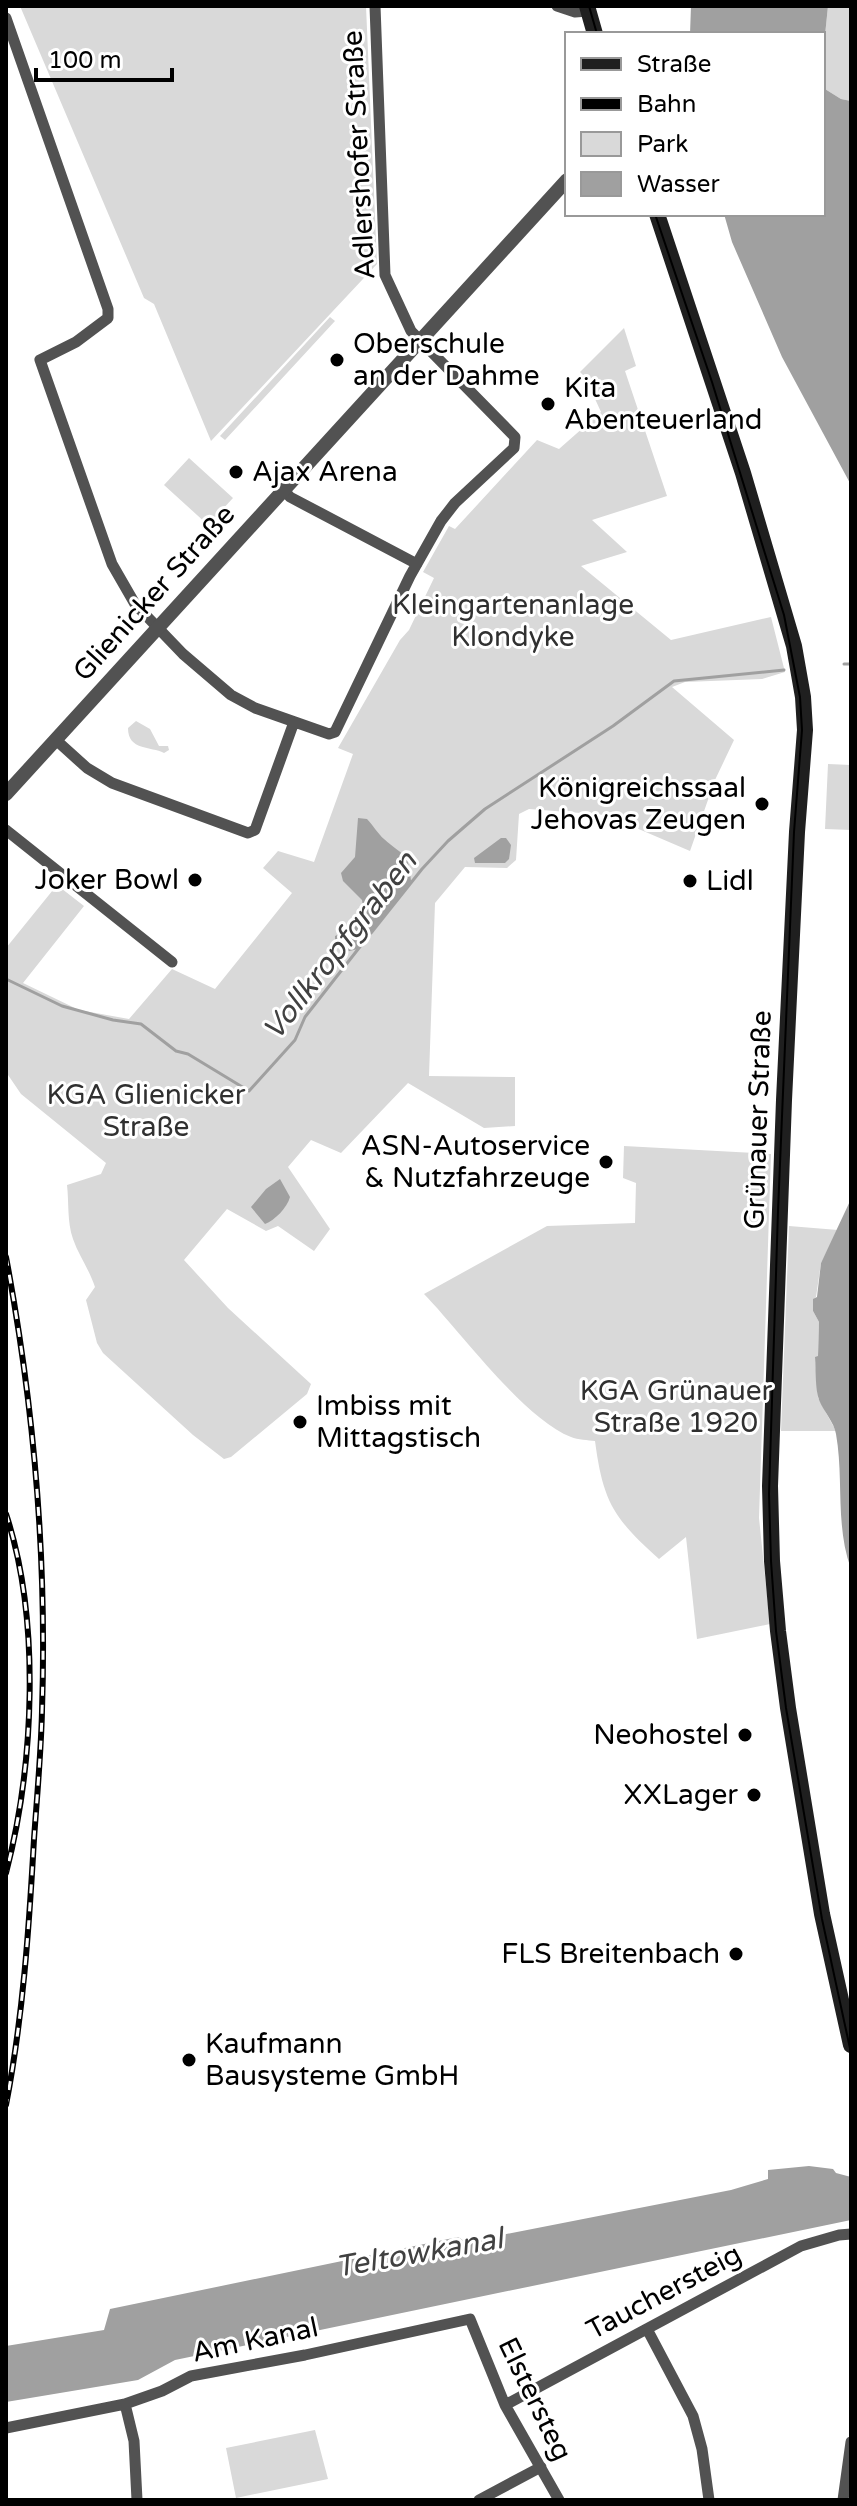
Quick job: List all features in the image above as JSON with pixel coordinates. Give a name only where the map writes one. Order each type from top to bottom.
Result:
[{"type":"main road","points":[[587,8],[594,32]]},
{"type":"main road","name":"Grünauer Straße","points":[[658,216],[743,473],[794,646],[803,697],[805,730],[794,882],[781,1172],[770,1486],[772,1561],[788,1708],[822,1914],[851,2045]]},
{"type":"street","name":"Adlershofer Straße","points":[[375,6],[384,267],[391,293],[409,328],[485,404],[517,442],[447,512],[417,564]]},
{"type":"street","points":[[557,6],[575,12],[587,8]]},
{"type":"street","points":[[6,18],[108,313],[108,318],[97,327],[40,360],[112,564],[135,604],[156,629],[231,695],[329,734],[335,732],[417,564],[292,498],[283,489]]},
{"type":"street","name":"Glienicker Straße","points":[[6,794],[565,182]]},
{"type":"street","points":[[56,740],[87,768],[112,783],[248,833],[255,830],[294,722]]},
{"type":"street","points":[[6,830],[172,962]]},
{"type":"street","name":"Tauchersteig","points":[[505,2405],[801,2246],[851,2234]]},
{"type":"street","name":"Am Kanal","points":[[6,2428],[125,2404],[162,2391],[191,2376],[470,2319]]},
{"type":"street","name":"Elstersteg","points":[[470,2319],[505,2405],[559,2500]]},
{"type":"street","points":[[647,2329],[693,2416],[702,2449],[709,2500]]},
{"type":"street","points":[[125,2404],[134,2441],[137,2500]]},
{"type":"street","points":[[843,2500],[851,2442]]},
{"type":"street","points":[[479,2500],[541,2467]]},
{"type":"green space","points":[[20,6],[366,6],[377,264],[211,441],[154,304],[144,298]]},
{"type":"green space","points":[[828,6],[851,6],[851,101],[825,89]]},
{"type":"green space","points":[[330,317],[335,321],[225,440],[220,436]]},
{"type":"green space","points":[[624,328],[636,366],[625,371],[667,496],[592,520],[627,552],[581,566],[671,640],[771,617],[785,672],[762,679],[685,682],[672,687],[734,740],[715,780],[690,851],[606,815],[529,809],[519,814],[516,860],[507,868],[465,867],[435,903],[429,1076],[515,1077],[515,1126],[484,1128],[408,1083],[341,1153],[311,1140],[288,1167],[330,1229],[314,1251],[278,1226],[266,1231],[227,1209],[184,1260],[228,1308],[311,1384],[307,1394],[231,1457],[224,1459],[103,1353],[97,1343],[86,1300],[95,1287],[71,1232],[67,1185],[101,1174],[106,1163],[21,1094],[6,1072],[6,948],[57,885],[84,906],[23,983],[79,1010],[129,1019],[172,969],[215,989],[292,893],[263,868],[278,851],[314,862],[353,754],[338,748],[400,640],[409,630],[434,578],[423,572],[449,526],[455,529],[537,440],[559,449],[601,412],[580,372]]},
{"type":"green space","points":[[189,458],[233,498],[208,525],[164,485]]},
{"type":"green space","points":[[136,721],[150,729],[159,746],[168,746],[169,750],[164,753],[132,741],[128,728]]},
{"type":"green space","points":[[828,764],[851,765],[851,830],[825,829]]},
{"type":"green space","name":"KGA Grünauer Straße 1920","points":[[624,1146],[771,1154],[759,1518],[770,1624],[697,1639],[686,1537],[659,1559],[643,1545],[621,1519],[607,1494],[595,1441],[571,1437],[533,1412],[493,1373],[424,1294],[547,1226],[635,1223],[636,1183],[623,1178]]},
{"type":"green space","name":"KGA Grünauer Straße 1920","points":[[789,1226],[838,1230],[821,1263],[813,1300],[813,1311],[819,1322],[818,1357],[815,1358],[818,1398],[836,1431],[781,1431]]},
{"type":"green space","points":[[315,2430],[328,2479],[236,2498],[226,2448]]},
{"type":"water","points":[[691,6],[828,6],[825,35],[825,32],[690,32]]},
{"type":"water","points":[[825,89],[851,101],[851,485],[782,357],[732,242],[725,216],[825,216]]},
{"type":"water","points":[[358,818],[367,819],[404,856],[411,881],[358,949],[345,952],[335,945],[335,936],[355,927],[364,914],[362,900],[343,881],[341,873],[355,857]]},
{"type":"water","points":[[501,838],[506,838],[511,845],[509,859],[505,863],[475,863],[474,858]]},
{"type":"water","points":[[280,1179],[290,1197],[280,1213],[265,1224],[251,1207],[266,1189]]},
{"type":"water","points":[[851,1199],[851,1569],[841,1519],[836,1434],[817,1390],[815,1357],[818,1356],[819,1322],[813,1311],[813,1299],[817,1297],[821,1263]]},
{"type":"water","name":"Teltowkanal","points":[[809,2166],[833,2169],[836,2173],[851,2177],[851,2220],[175,2360],[138,2380],[6,2402],[6,2346],[104,2330],[110,2309],[458,2237],[466,2242],[731,2190],[768,2179],[768,2170]]},
{"type":"waterway","name":"Vollkropfgraben","points":[[844,664],[851,664]]},
{"type":"waterway","name":"Vollkropfgraben","points":[[371,933],[422,869],[485,809],[613,726],[674,681],[784,670]]},
{"type":"waterway","name":"Vollkropfgraben","points":[[6,979],[62,1006],[141,1024],[176,1051],[188,1054],[249,1091],[295,1040],[305,1017],[366,939]]},
{"type":"tram line","points":[[589,6],[596,32]]},
{"type":"tram line","points":[[656,216],[712,382],[784,615],[800,697],[802,730],[794,832],[778,1211],[769,1494],[771,1561],[786,1708],[822,1919],[851,2053]]},
{"type":"railway","points":[[6,1257],[31,1426],[40,1540],[43,1654],[41,1743],[27,1939],[17,2039],[6,2105]]},
{"type":"railway","points":[[6,1514],[25,1600],[30,1693],[23,1787],[6,1873]]},
{"type":"place","name":"Oberschule an der Dahme","points":[[337,360]]},
{"type":"place","name":"Kita Abenteuerland","points":[[548,404]]},
{"type":"place","name":"Ajax Arena","points":[[236,472]]},
{"type":"place","name":"Königreichssaal Jehovas Zeugen","points":[[762,804]]},
{"type":"place","name":"Joker Bowl","points":[[195,880]]},
{"type":"place","name":"Lidl","points":[[690,881]]},
{"type":"place","name":"ASN-Autoservice & Nutzfahrzeuge","points":[[606,1162]]},
{"type":"place","name":"Imbiss mit Mittagstisch","points":[[300,1422]]},
{"type":"place","name":"Neohostel","points":[[745,1735]]},
{"type":"place","name":"XXLager","points":[[754,1795]]},
{"type":"place","name":"FLS Breitenbach","points":[[736,1954]]},
{"type":"place","name":"Kaufmann Bausysteme GmbH","points":[[189,2060]]},
{"type":"park label","name":"Kleingartenanlage Klondyke","points":[[513,621]]},
{"type":"park label","name":"KGA Glienicker Straße","points":[[146,1111]]}]
